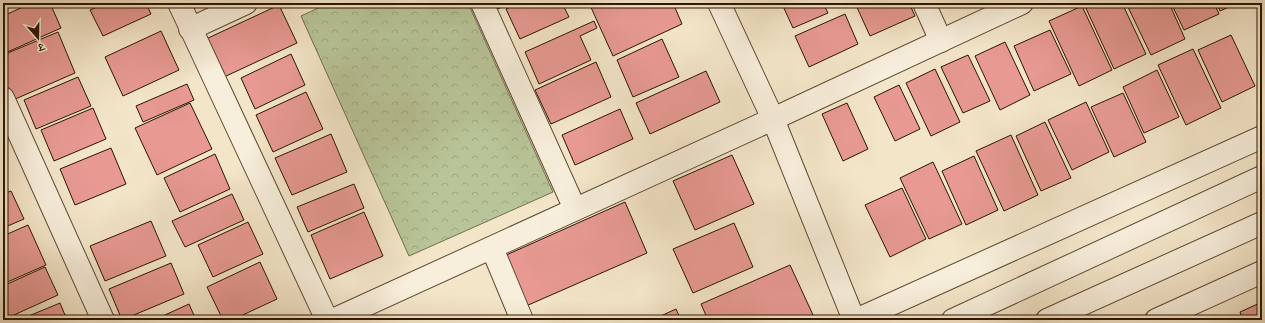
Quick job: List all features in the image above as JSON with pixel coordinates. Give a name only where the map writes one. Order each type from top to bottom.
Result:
[{"type":"street","points":[[179,3],[327,320]]},
{"type":"street","points":[[190,29],[246,3]]},
{"type":"street","points":[[482,3],[575,210]]},
{"type":"street","points":[[719,3],[773,119],[855,320],[1262,137]]},
{"type":"street","points":[[924,3],[941,41]]},
{"type":"street","points":[[333,320],[773,119],[1022,3]]},
{"type":"street","points":[[3,98],[103,320]]},
{"type":"street","points":[[953,320],[1262,177]]},
{"type":"street","points":[[1047,320],[1262,223]]},
{"type":"street","points":[[492,248],[522,320]]},
{"type":"street","points":[[1156,320],[1188,313],[1262,272]]},
{"type":"green space","points":[[329,3],[468,3],[553,192],[409,256],[301,16]]},
{"type":"building","points":[[32,3],[50,3],[61,28],[3,54],[3,16]]},
{"type":"building","points":[[106,3],[146,3],[151,14],[103,36],[90,10]]},
{"type":"building","points":[[489,3],[511,3],[493,11]]},
{"type":"building","points":[[520,3],[562,3],[569,17],[520,39],[506,9]]},
{"type":"building","points":[[589,3],[673,3],[682,24],[613,56]]},
{"type":"building","points":[[790,3],[823,3],[828,13],[793,28],[783,6]]},
{"type":"building","points":[[855,3],[909,3],[915,16],[870,36]]},
{"type":"building","points":[[1122,3],[1146,54],[1114,69],[1084,4]]},
{"type":"building","points":[[1126,3],[1169,3],[1185,39],[1151,55]]},
{"type":"building","points":[[1171,3],[1214,3],[1219,14],[1184,30]]},
{"type":"building","points":[[1217,3],[1238,3],[1220,11]]},
{"type":"building","points":[[279,5],[297,43],[224,77],[206,39]]},
{"type":"building","points":[[1082,6],[1112,70],[1079,86],[1049,21]]},
{"type":"building","points":[[845,14],[858,44],[809,67],[795,36]]},
{"type":"building","points":[[594,21],[597,28],[580,36],[591,60],[539,84],[525,52]]},
{"type":"building","points":[[1050,30],[1071,74],[1034,91],[1014,46]]},
{"type":"building","points":[[161,31],[179,70],[123,96],[105,57]]},
{"type":"building","points":[[58,32],[75,73],[13,100],[3,77],[3,55]]},
{"type":"building","points":[[1231,35],[1255,86],[1222,102],[1198,50]]},
{"type":"building","points":[[662,39],[679,77],[633,97],[617,60]]},
{"type":"building","points":[[1005,42],[1030,95],[1000,110],[975,56]]},
{"type":"building","points":[[1193,49],[1221,108],[1186,125],[1158,65]]},
{"type":"building","points":[[291,54],[305,85],[255,109],[241,78]]},
{"type":"building","points":[[968,55],[990,101],[963,113],[941,67]]},
{"type":"building","points":[[596,62],[611,97],[551,124],[535,90]]},
{"type":"building","points":[[935,69],[960,122],[931,136],[906,83]]},
{"type":"building","points":[[1157,70],[1179,117],[1144,133],[1123,87]]},
{"type":"building","points":[[706,71],[720,102],[650,134],[636,103]]},
{"type":"building","points":[[78,77],[91,106],[36,129],[24,100]]},
{"type":"building","points":[[187,84],[194,100],[143,122],[136,106]]},
{"type":"building","points":[[899,85],[920,129],[895,141],[874,97]]},
{"type":"building","points":[[306,92],[323,129],[273,152],[256,115]]},
{"type":"building","points":[[1123,93],[1146,142],[1114,157],[1091,107]]},
{"type":"building","points":[[1086,102],[1109,152],[1072,170],[1048,120]]},
{"type":"building","points":[[190,103],[212,149],[157,175],[135,128]]},
{"type":"building","points":[[847,103],[868,149],[843,161],[822,114]]},
{"type":"building","points":[[93,108],[106,139],[54,161],[41,130]]},
{"type":"building","points":[[620,109],[633,139],[575,165],[562,135]]},
{"type":"building","points":[[1045,122],[1071,178],[1041,191],[1016,136]]},
{"type":"building","points":[[331,134],[347,172],[292,195],[275,158]]},
{"type":"building","points":[[1011,135],[1038,195],[1004,211],[976,151]]},
{"type":"building","points":[[111,148],[126,184],[75,205],[60,169]]},
{"type":"building","points":[[215,154],[230,189],[180,212],[164,178]]},
{"type":"building","points":[[732,155],[754,204],[695,230],[673,181]]},
{"type":"building","points":[[974,156],[998,210],[966,225],[942,171]]},
{"type":"building","points":[[933,162],[962,224],[929,239],[900,178]]},
{"type":"building","points":[[3,178],[8,190],[3,192]]},
{"type":"building","points":[[354,184],[364,208],[308,232],[297,207]]},
{"type":"building","points":[[902,188],[926,239],[890,257],[865,205]]},
{"type":"building","points":[[11,191],[24,219],[3,228],[3,194]]},
{"type":"building","points":[[232,194],[244,220],[185,247],[172,221]]},
{"type":"building","points":[[625,202],[647,253],[526,306],[504,256]]},
{"type":"building","points":[[364,212],[383,256],[330,279],[311,235]]},
{"type":"building","points":[[151,221],[166,256],[105,281],[90,246]]},
{"type":"building","points":[[248,222],[263,254],[213,277],[198,245]]},
{"type":"building","points":[[734,223],[753,267],[693,293],[673,249]]},
{"type":"building","points":[[28,225],[46,265],[3,284],[3,236]]},
{"type":"building","points":[[260,262],[277,299],[232,320],[223,320],[207,287]]},
{"type":"building","points":[[171,263],[184,294],[122,320],[109,289]]},
{"type":"building","points":[[790,265],[813,315],[802,320],[708,320],[701,304]]},
{"type":"building","points":[[45,267],[58,295],[3,320],[3,286]]},
{"type":"building","points":[[1262,302],[1262,320],[1243,320],[1240,312]]},
{"type":"building","points":[[60,303],[67,320],[19,320]]},
{"type":"building","points":[[189,304],[196,320],[154,320]]},
{"type":"building","points":[[676,309],[681,320],[652,320]]}]
